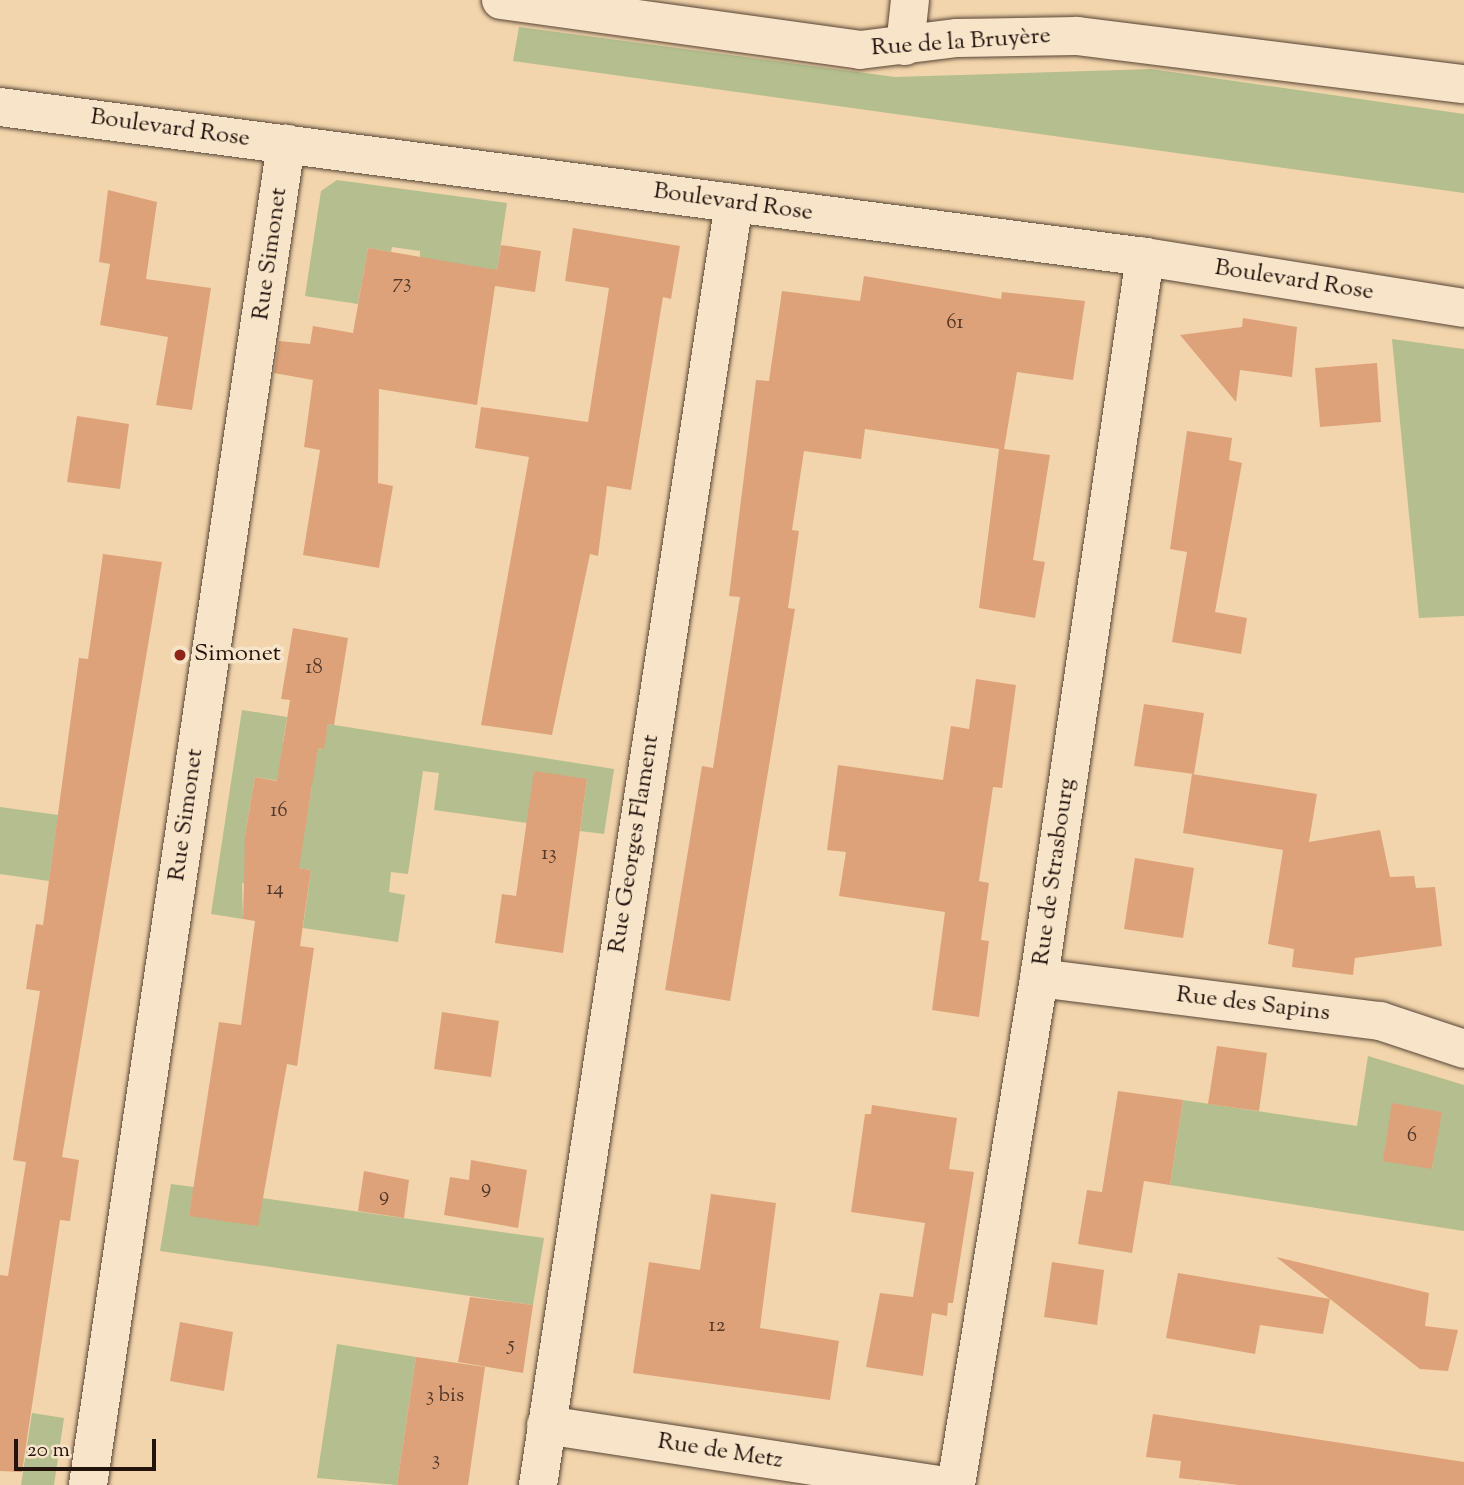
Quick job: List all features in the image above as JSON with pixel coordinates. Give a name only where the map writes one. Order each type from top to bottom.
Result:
[{"type":"street","name":"Rue de la Bruyère","points":[[501,0],[860,50],[957,38],[1077,36],[1464,84]]},
{"type":"street","points":[[905,46],[910,0]]},
{"type":"street","name":"Boulevard Rose","points":[[0,107],[1145,257],[1464,308]]},
{"type":"street","name":"Rue Simonet","points":[[88,1485],[286,144]]},
{"type":"street","name":"Rue Georges Flament","points":[[538,1485],[734,204]]},
{"type":"street","name":"Rue de Strasbourg","points":[[956,1485],[1039,978],[1145,257]]},
{"type":"street","name":"Rue des Sapins","points":[[1039,978],[1380,1021],[1464,1049]]},
{"type":"street","name":"Rue de Metz","points":[[546,1424],[936,1485]]},
{"type":"green space","points":[[519,27],[895,77],[1151,69],[1464,114],[1464,193],[513,61]]},
{"type":"green space","points":[[337,180],[507,203],[489,324],[420,257],[420,251],[392,247],[391,252],[368,248],[358,304],[305,296],[321,191]]},
{"type":"green space","points":[[1392,339],[1464,349],[1464,616],[1419,618]]},
{"type":"green space","points":[[242,710],[287,717],[283,742],[323,749],[328,724],[614,769],[604,834],[580,831],[587,779],[527,823],[434,810],[439,773],[423,771],[408,874],[391,872],[389,892],[405,895],[398,942],[303,928],[311,870],[252,861],[248,884],[242,883],[243,919],[211,914]],"holes":[[[255,777],[312,786],[302,845],[245,836]]]},
{"type":"green space","points":[[0,807],[58,815],[49,881],[0,874]]},
{"type":"green space","points":[[1368,1056],[1464,1085],[1464,1231],[1170,1185],[1183,1100],[1357,1126]],"holes":[[[1392,1104],[1441,1112],[1432,1169]]]},
{"type":"green space","points":[[171,1184],[194,1187],[189,1216],[262,1198],[544,1238],[533,1305],[160,1251]]},
{"type":"green space","points":[[337,1344],[416,1357],[397,1485],[317,1478]]},
{"type":"green space","points":[[32,1413],[64,1418],[54,1485],[21,1485]]},
{"type":"building","points":[[108,190],[157,202],[146,279],[211,288],[192,410],[156,405],[168,337],[100,325],[110,264],[99,262]]},
{"type":"building","points":[[573,228],[680,246],[671,299],[663,297],[631,490],[607,486],[598,556],[590,554],[552,735],[481,725],[529,457],[475,448],[481,407],[588,422],[609,288],[565,281]]},
{"type":"building","points":[[501,245],[541,251],[535,292],[495,286],[477,405],[379,389],[378,483],[393,486],[379,568],[303,555],[320,450],[304,447],[313,380],[274,373],[279,341],[310,344],[313,326],[353,333],[368,248],[497,270]]},
{"type":"building","points":[[864,276],[1001,299],[1002,292],[1085,301],[1073,380],[1017,372],[1004,449],[1050,455],[1033,560],[1045,562],[1035,618],[979,608],[999,449],[865,429],[861,459],[804,451],[792,530],[799,531],[788,608],[795,609],[730,1001],[665,990],[702,766],[713,768],[740,597],[729,596],[756,380],[769,381],[782,291],[860,301]]},
{"type":"building","points":[[1243,318],[1297,327],[1292,377],[1240,370],[1236,402],[1180,335],[1242,327]]},
{"type":"building","points":[[1377,363],[1381,422],[1320,427],[1315,368]]},
{"type":"building","points":[[77,416],[129,424],[120,489],[67,482]]},
{"type":"building","points":[[1187,431],[1232,438],[1229,460],[1242,463],[1215,612],[1247,618],[1241,654],[1172,642],[1187,552],[1170,549]]},
{"type":"building","points":[[103,554],[162,562],[62,1157],[79,1160],[70,1221],[60,1220],[22,1472],[0,1471],[0,1275],[8,1276],[26,1162],[13,1160],[40,991],[26,989],[36,924],[43,925],[79,658],[88,659]]},
{"type":"building","points":[[293,628],[348,638],[334,725],[328,724],[324,749],[318,748],[299,868],[311,870],[300,946],[314,948],[297,1066],[287,1064],[258,1226],[189,1216],[219,1022],[241,1025],[255,921],[243,919],[245,836],[255,777],[277,781],[290,700],[281,699]]},
{"type":"building","points":[[976,679],[1016,685],[1002,788],[993,787],[979,881],[989,883],[981,940],[989,941],[979,1017],[932,1010],[945,912],[839,896],[846,852],[827,850],[838,765],[943,780],[951,726],[969,729]]},
{"type":"building","points":[[1144,704],[1204,713],[1194,774],[1134,766]]},
{"type":"building","points":[[534,771],[587,779],[563,953],[495,943],[502,894],[516,896]]},
{"type":"building","points":[[1192,774],[1317,794],[1309,842],[1380,830],[1390,877],[1414,876],[1416,888],[1435,887],[1442,946],[1355,958],[1353,975],[1292,967],[1294,949],[1268,944],[1283,850],[1183,833]]},
{"type":"building","points":[[1135,858],[1194,868],[1183,938],[1124,929]]},
{"type":"building","points":[[442,1012],[499,1021],[491,1077],[434,1069]]},
{"type":"building","points":[[1217,1046],[1267,1053],[1259,1111],[1208,1104]]},
{"type":"building","points":[[1118,1091],[1183,1100],[1170,1185],[1144,1181],[1132,1253],[1078,1244],[1087,1190],[1102,1192]]},
{"type":"building","points":[[1392,1103],[1442,1112],[1432,1169],[1383,1161]]},
{"type":"building","points":[[872,1105],[957,1118],[949,1169],[974,1172],[953,1303],[948,1303],[947,1316],[932,1313],[923,1376],[866,1367],[880,1293],[913,1297],[925,1223],[851,1212],[865,1114],[871,1114]]},
{"type":"building","points":[[471,1160],[527,1170],[518,1228],[444,1215],[450,1177],[469,1180]]},
{"type":"building","points":[[364,1171],[409,1180],[404,1218],[358,1211]]},
{"type":"building","points":[[711,1194],[776,1203],[760,1328],[839,1341],[830,1400],[633,1373],[649,1262],[700,1270]]},
{"type":"building","points":[[1276,1257],[1429,1293],[1425,1326],[1458,1330],[1448,1371],[1420,1369]]},
{"type":"building","points":[[1052,1262],[1104,1270],[1097,1325],[1044,1317]]},
{"type":"building","points":[[1178,1273],[1330,1299],[1323,1334],[1260,1325],[1255,1354],[1166,1338]]},
{"type":"building","points":[[470,1297],[533,1305],[523,1373],[458,1362]]},
{"type":"building","points":[[180,1322],[233,1332],[224,1391],[170,1381]]},
{"type":"building","points":[[416,1357],[485,1367],[468,1485],[397,1485]]},
{"type":"building","points":[[1153,1414],[1464,1462],[1464,1485],[1239,1485],[1179,1478],[1181,1461],[1146,1457]]},
{"type":"place","name":"Simonet","points":[[180,655]]}]
